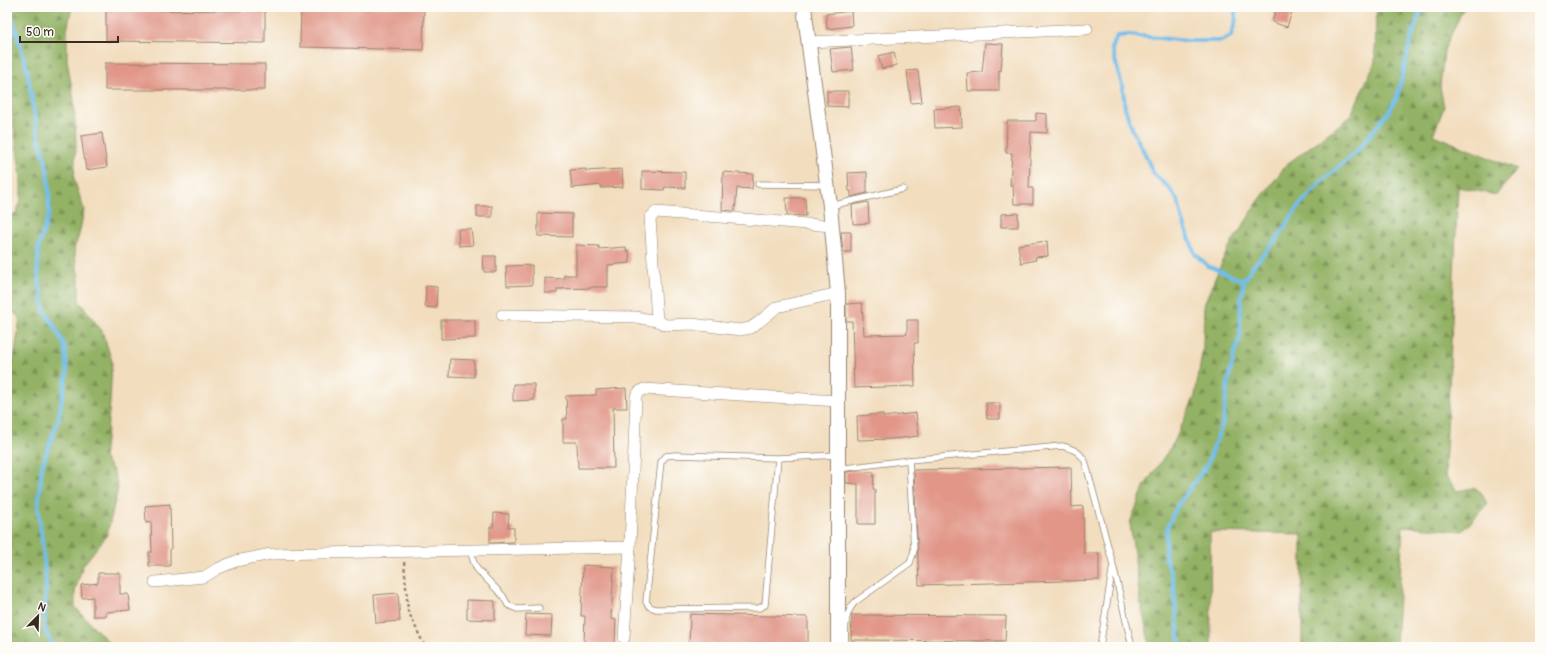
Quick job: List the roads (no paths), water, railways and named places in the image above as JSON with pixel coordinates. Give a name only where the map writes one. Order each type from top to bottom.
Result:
[{"type":"street","points":[[804,7],[810,42],[830,206],[838,293],[838,647]]},
{"type":"street","points":[[810,42],[1087,29]]},
{"type":"street","points":[[658,321],[650,218],[656,212],[832,226]]},
{"type":"street","points":[[502,315],[635,317],[658,321],[666,325],[692,324],[740,330],[750,328],[777,307],[838,293]]},
{"type":"street","points":[[624,638],[630,547],[636,396],[639,392],[644,389],[838,401]]},
{"type":"street","points":[[155,582],[204,577],[217,569],[236,561],[271,554],[630,547]]},
{"type":"lane","points":[[758,184],[827,185]]},
{"type":"lane","points":[[830,206],[904,189]]},
{"type":"lane","points":[[838,469],[909,460],[1062,446],[1075,449],[1081,454],[1085,461],[1113,565],[1132,647]]},
{"type":"lane","points":[[778,458],[765,605],[759,608],[656,609],[650,607],[646,602],[661,462],[666,456],[778,458],[838,455]]},
{"type":"lane","points":[[845,647],[846,618],[849,608],[855,602],[910,563],[913,558],[914,551],[909,460]]},
{"type":"lane","points":[[470,550],[474,563],[478,569],[503,596],[508,605],[518,610],[539,608]]},
{"type":"lane","points":[[1100,647],[1113,565]]},
{"type":"waterway","points":[[9,7],[27,69],[38,135],[46,162],[49,187],[49,214],[38,249],[38,274],[44,310],[65,347],[67,373],[58,420],[42,466],[38,506],[46,586],[44,628],[53,647]]},
{"type":"waterway","points":[[1234,7],[1236,19],[1231,36],[1221,41],[1187,41],[1130,35],[1117,36],[1112,49],[1123,89],[1125,108],[1133,131],[1153,173],[1170,189],[1178,201],[1182,218],[1195,254],[1208,266],[1244,281]]},
{"type":"waterway","points":[[1180,647],[1173,580],[1165,556],[1167,528],[1177,506],[1207,465],[1223,422],[1228,383],[1240,336],[1241,298],[1244,281],[1252,267],[1276,240],[1299,206],[1321,182],[1356,152],[1388,113],[1397,97],[1411,39],[1422,7]]}]
